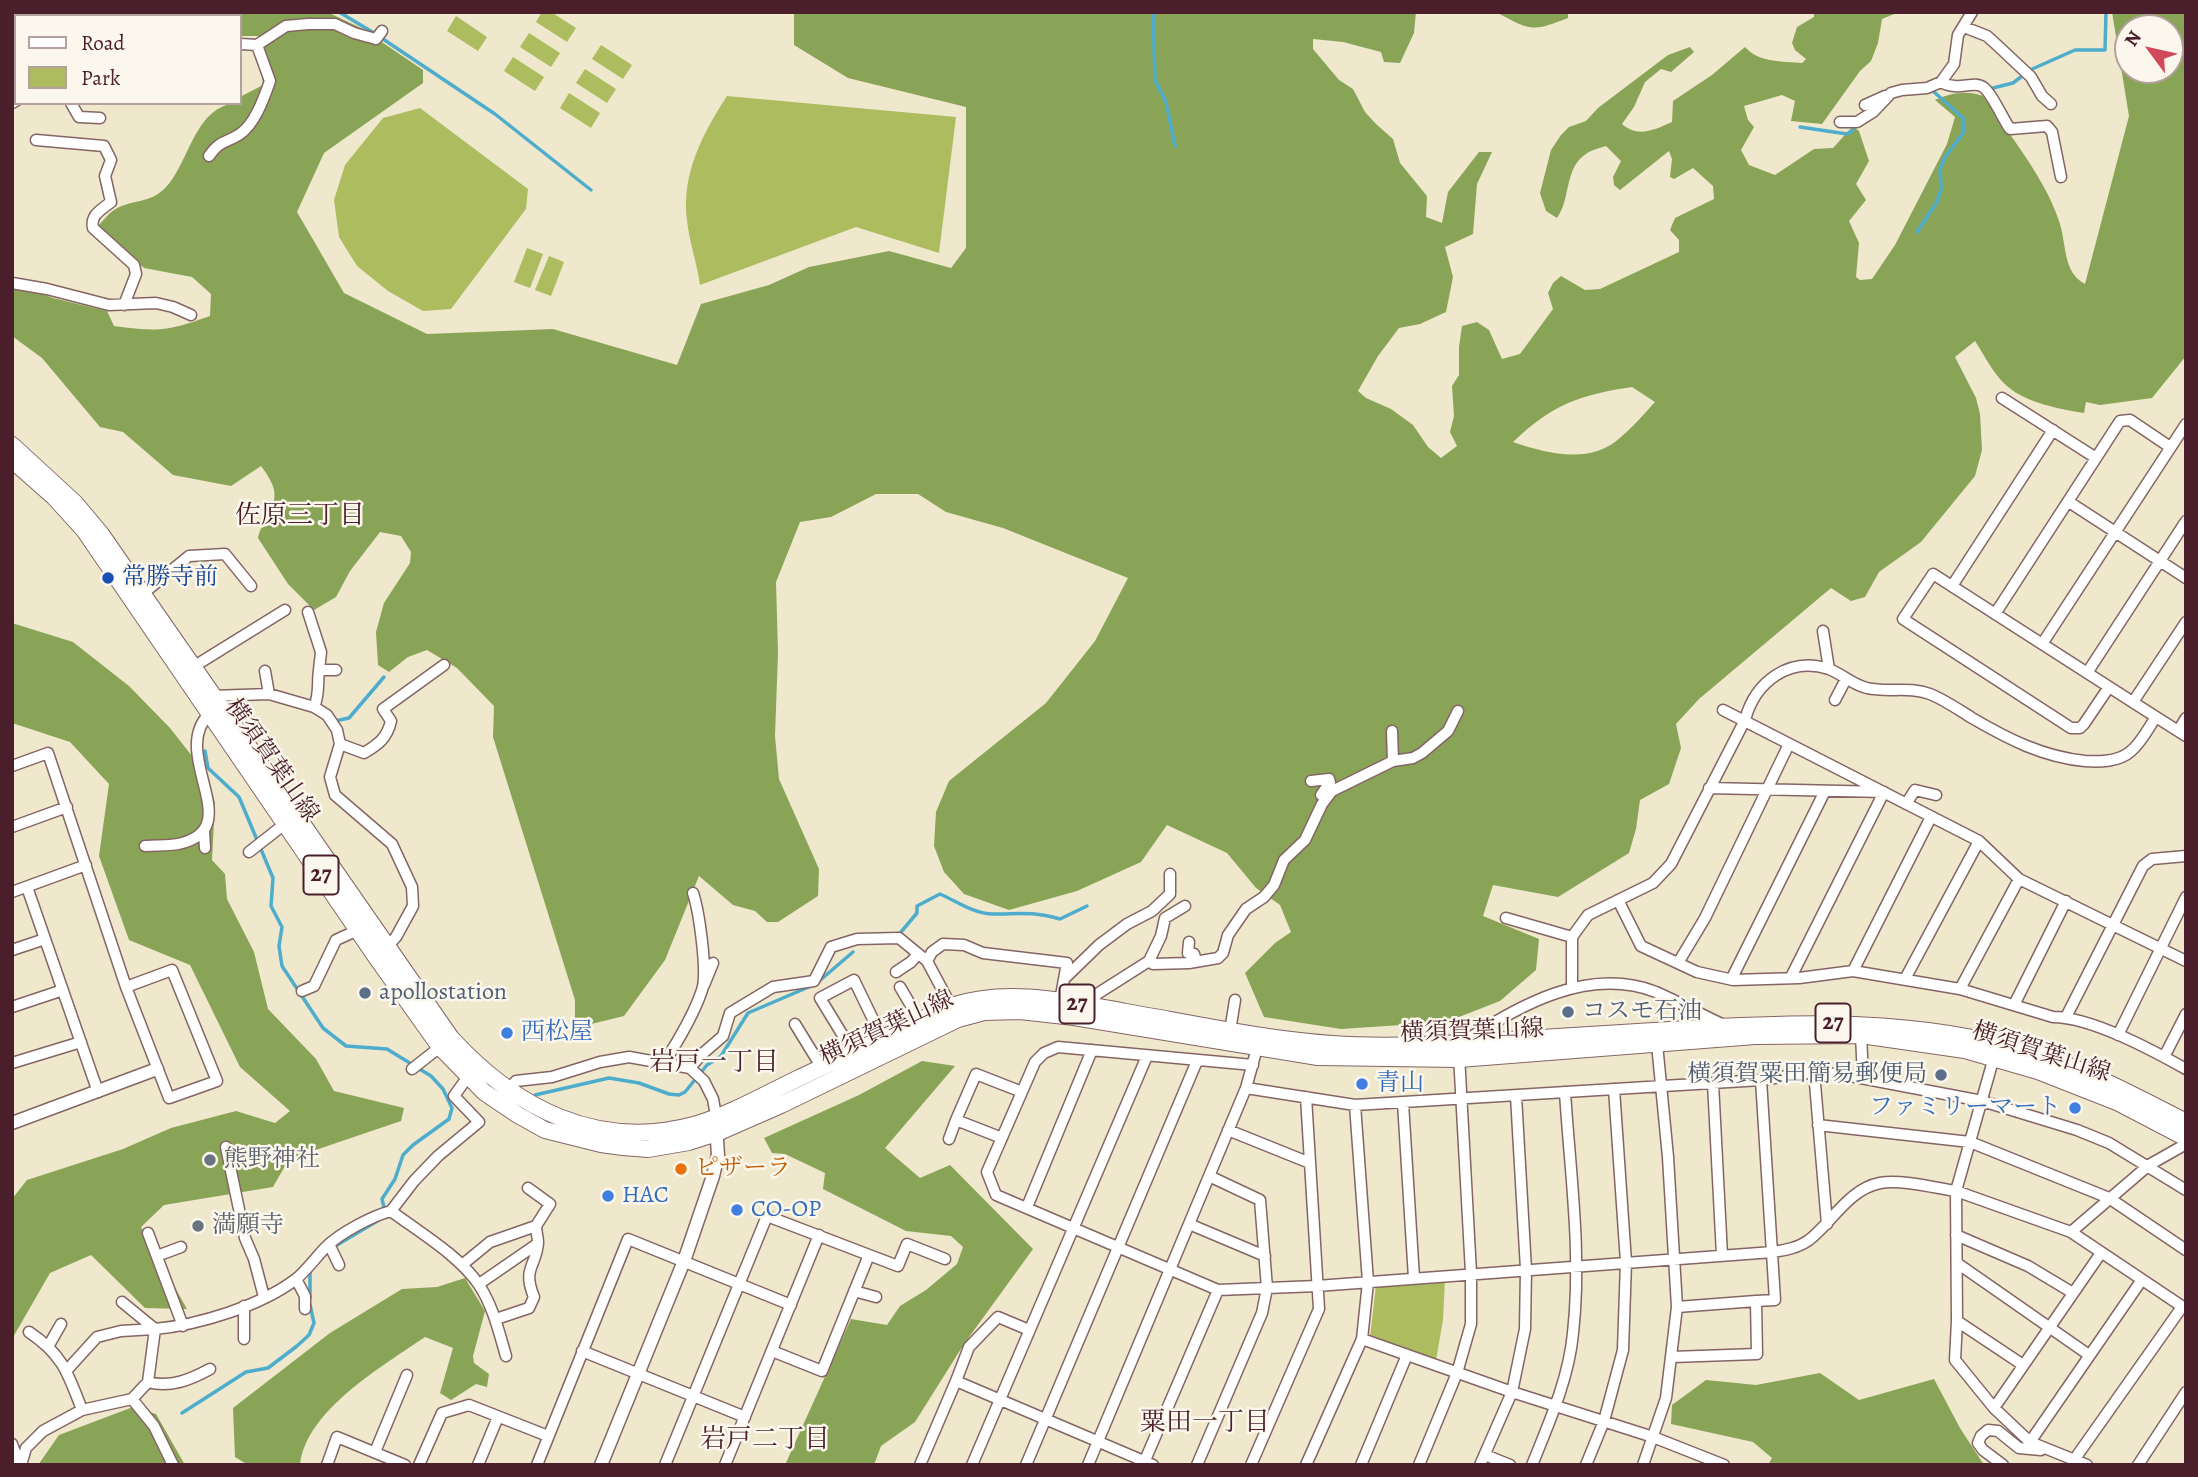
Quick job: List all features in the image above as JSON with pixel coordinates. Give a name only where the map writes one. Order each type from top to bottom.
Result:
[{"type":"main road","name":"横須賀葉山線","points":[[12,445],[82,510],[210,713],[440,1047],[472,1071],[559,1119],[624,1131],[716,1125],[853,1052],[951,1006],[988,997],[1020,997],[1060,1001],[1230,1031],[1332,1044],[1460,1051],[1727,1026],[1807,1022],[1922,1029],[2030,1052],[2075,1068],[2186,1122]]},
{"type":"main road","name":"横須賀葉山線","points":[[12,460],[75,519],[193,667],[472,1071],[497,1101],[545,1130],[601,1144],[648,1149],[661,1147],[958,1019],[984,1012],[1010,1011],[1074,1017],[1318,1057],[1657,1044],[1755,1036],[1861,1035],[1907,1040],[1994,1057],[2061,1079],[2117,1102],[2186,1141]]},
{"type":"street","points":[[1865,105],[1891,93],[1927,88],[1941,82],[1954,64],[1958,35],[1972,12]]},
{"type":"street","points":[[242,44],[257,45],[286,26],[335,24],[376,39],[382,31]]},
{"type":"street","points":[[1964,27],[1987,36],[2031,77],[2042,96],[2051,104]]},
{"type":"street","points":[[209,156],[217,144],[241,134],[264,99],[270,81],[257,45]]},
{"type":"street","points":[[1941,82],[1959,88],[1976,84],[1984,87],[2010,129],[2049,128],[2061,177]]},
{"type":"street","points":[[1840,122],[1857,122],[1873,112],[1891,93]]},
{"type":"street","points":[[72,105],[79,117],[100,118]]},
{"type":"street","points":[[36,140],[104,146],[111,160],[105,176],[111,202],[94,215],[92,221],[93,228],[134,265],[136,274],[124,305]]},
{"type":"street","points":[[12,283],[109,305],[156,303],[191,315]]},
{"type":"street","points":[[2002,398],[2096,458]]},
{"type":"street","points":[[1995,614],[2120,421],[2130,420],[2170,447]]},
{"type":"street","points":[[2042,644],[2186,424]]},
{"type":"street","points":[[1952,586],[2053,430]]},
{"type":"street","points":[[2069,502],[2186,578]]},
{"type":"street","points":[[2087,673],[2186,521]]},
{"type":"street","points":[[138,597],[190,556],[225,554],[251,586]]},
{"type":"street","points":[[2109,687],[2084,724],[2080,728],[2071,728],[1903,619],[1933,574],[2182,733],[2186,718]]},
{"type":"street","points":[[193,667],[285,610]]},
{"type":"street","points":[[308,612],[320,652],[317,681],[320,695],[314,707]]},
{"type":"street","points":[[2133,702],[2186,622]]},
{"type":"street","points":[[1823,631],[1829,669]]},
{"type":"street","points":[[340,744],[364,752],[378,745],[388,734],[391,721],[383,709],[444,665]]},
{"type":"street","points":[[1572,988],[1572,937],[1588,915],[1653,883],[1671,864],[1745,720],[1749,705],[1775,674],[1797,666],[1829,669],[1865,688],[1887,691],[1906,689],[1930,694],[1998,734],[2039,753],[2076,760],[2104,762],[2131,752],[2156,717]]},
{"type":"street","points":[[319,670],[336,670]]},
{"type":"street","points":[[265,671],[269,694]]},
{"type":"street","points":[[1835,700],[1846,680]]},
{"type":"street","points":[[212,696],[269,694],[314,707],[327,715],[337,730],[340,744],[330,777],[335,795],[392,844],[412,887],[414,906],[387,947]]},
{"type":"street","points":[[1723,710],[1979,841],[2019,879],[2186,961]]},
{"type":"street","points":[[1149,961],[1153,964],[1189,963],[1218,958],[1223,953],[1228,935],[1247,909],[1264,897],[1274,885],[1284,860],[1305,841],[1322,804],[1332,790],[1393,761],[1413,758],[1436,745],[1448,731],[1458,711]]},
{"type":"street","points":[[205,848],[204,832],[211,814],[195,748],[200,723],[210,713]]},
{"type":"street","points":[[1392,731],[1393,761]]},
{"type":"street","points":[[1678,963],[1705,918],[1789,744]]},
{"type":"street","points":[[12,766],[48,753],[126,986],[169,1098],[217,1081],[172,970],[126,986]]},
{"type":"street","points":[[1311,781],[1329,779],[1330,782],[1320,798],[1322,804]]},
{"type":"street","points":[[1709,788],[1884,792]]},
{"type":"street","points":[[1906,804],[1915,790],[1936,795]]},
{"type":"street","points":[[1732,978],[1825,791]]},
{"type":"street","points":[[1791,977],[1884,792]]},
{"type":"street","points":[[12,827],[67,807]]},
{"type":"street","points":[[1853,971],[1931,817]]},
{"type":"street","points":[[249,852],[286,823]]},
{"type":"street","points":[[145,846],[180,844],[204,832]]},
{"type":"street","points":[[1905,979],[1979,841]]},
{"type":"street","points":[[2066,1017],[2143,866],[2152,859],[2186,856]]},
{"type":"street","points":[[12,892],[86,865]]},
{"type":"street","points":[[1064,979],[1099,945],[1126,924],[1152,911],[1170,894],[1170,874]]},
{"type":"street","points":[[1960,989],[2019,879]]},
{"type":"street","points":[[27,887],[98,1092]]},
{"type":"street","points":[[693,893],[700,916],[703,988]]},
{"type":"street","points":[[2118,1035],[2186,897]]},
{"type":"street","points":[[1618,900],[1641,946],[1697,972],[1732,978],[1799,978],[1853,971],[1960,989],[2053,1017],[2066,1017],[2118,1035],[2186,1069]]},
{"type":"street","points":[[2014,1004],[2066,901]]},
{"type":"street","points":[[1089,1006],[1097,994],[1149,961],[1161,936],[1165,918],[1185,906]]},
{"type":"street","points":[[1506,918],[1572,937]]},
{"type":"street","points":[[303,991],[314,986],[336,940],[358,930]]},
{"type":"street","points":[[12,950],[45,939]]},
{"type":"street","points":[[690,1068],[723,1036],[730,1013],[773,987],[814,981],[831,947],[857,939],[899,939],[923,957],[951,1006]]},
{"type":"street","points":[[1189,942],[1188,953],[1194,954],[1195,957],[1189,963]]},
{"type":"street","points":[[896,972],[943,944],[964,944],[983,953],[1067,963],[1060,1001]]},
{"type":"street","points":[[663,1063],[675,1045],[713,963]]},
{"type":"street","points":[[853,1052],[820,998],[854,980],[882,1038]]},
{"type":"street","points":[[1419,1465],[1457,1373],[1471,1324],[1460,1051],[1505,1016],[1557,991],[1572,988],[1617,984],[1654,991],[1727,1026]]},
{"type":"street","points":[[900,988],[920,1021]]},
{"type":"street","points":[[12,1007],[63,990]]},
{"type":"street","points":[[1230,1031],[1235,1000]]},
{"type":"street","points":[[2164,1057],[2186,1014]]},
{"type":"street","points":[[795,1024],[822,1068]]},
{"type":"street","points":[[1861,1035],[1863,1078]]},
{"type":"street","points":[[12,1063],[81,1042]]},
{"type":"street","points":[[1643,1465],[1666,1398],[1677,1307],[1668,1157],[1657,1044]]},
{"type":"street","points":[[412,1069],[440,1047]]},
{"type":"street","points":[[1253,1065],[1092,1049],[1058,1048],[1044,1053],[1035,1062],[988,1172],[996,1195],[1218,1290],[1317,1286],[1773,1252],[1806,1242],[1827,1224],[1844,1204],[1860,1192],[1880,1183],[1910,1184],[1956,1191],[2071,1232],[2184,1308],[2074,1460]]},
{"type":"street","points":[[1088,1465],[1246,1088],[1257,1048]]},
{"type":"street","points":[[1027,1206],[1092,1049]]},
{"type":"street","points":[[972,1465],[1147,1056]]},
{"type":"street","points":[[507,1090],[516,1081],[552,1077],[600,1062],[629,1057],[690,1068],[704,1081],[713,1099],[718,1155],[713,1176],[684,1262],[601,1465]]},
{"type":"street","points":[[1994,1057],[1956,1191],[1955,1360],[1994,1408],[2030,1442],[2087,1465]]},
{"type":"street","points":[[1026,1465],[1197,1060]]},
{"type":"street","points":[[12,1123],[157,1069]]},
{"type":"street","points":[[67,1370],[97,1337],[121,1331],[183,1326],[264,1297],[296,1279],[329,1244],[378,1214],[391,1211],[430,1164],[479,1122],[454,1096],[472,1071]]},
{"type":"street","points":[[1814,1072],[1827,1224]]},
{"type":"street","points":[[1246,1088],[1355,1105],[1761,1080],[1814,1072],[1863,1078],[1982,1101],[2077,1130],[2109,1143],[2149,1165],[2186,1190]]},
{"type":"street","points":[[949,1139],[976,1074],[1022,1092]]},
{"type":"street","points":[[1677,1307],[1774,1300],[1761,1080]]},
{"type":"street","points":[[1713,1083],[1722,1255]]},
{"type":"street","points":[[1586,1465],[1604,1421],[1623,1350],[1626,1262],[1614,1088]]},
{"type":"street","points":[[1532,1465],[1556,1405],[1573,1335],[1577,1266],[1564,1092]]},
{"type":"street","points":[[1510,1465],[1482,1460],[1512,1391],[1525,1329],[1526,1269],[1516,1096]]},
{"type":"street","points":[[1251,1465],[1318,1309],[1306,1097]]},
{"type":"street","points":[[1403,1103],[1414,1278]]},
{"type":"street","points":[[1306,1465],[1362,1339],[1368,1282],[1355,1105]]},
{"type":"street","points":[[956,1120],[1002,1138]]},
{"type":"street","points":[[1818,1125],[1970,1142],[2109,1198],[2186,1250]]},
{"type":"street","points":[[1228,1129],[1310,1163]]},
{"type":"street","points":[[2071,1232],[2149,1165],[2186,1141]]},
{"type":"street","points":[[226,1147],[245,1238],[264,1297]]},
{"type":"street","points":[[1197,1465],[1262,1313],[1267,1288],[1260,1200],[1209,1176]]},
{"type":"street","points":[[463,1265],[490,1242],[536,1226],[551,1203],[528,1188]]},
{"type":"street","points":[[391,1211],[463,1265],[479,1284],[496,1319],[506,1356]]},
{"type":"street","points":[[665,1465],[767,1216],[898,1266],[907,1244],[945,1258]]},
{"type":"street","points":[[1189,1224],[1265,1256]]},
{"type":"street","points":[[496,1319],[529,1308],[534,1297],[528,1284],[538,1244],[536,1226]]},
{"type":"street","points":[[148,1233],[183,1326]]},
{"type":"street","points":[[729,1464],[745,1417],[819,1235]]},
{"type":"street","points":[[1956,1236],[2028,1266],[2073,1293]]},
{"type":"street","points":[[537,1465],[628,1239],[791,1305]]},
{"type":"street","points":[[329,1244],[339,1265]]},
{"type":"street","points":[[479,1284],[538,1244]]},
{"type":"street","points":[[157,1256],[172,1246]]},
{"type":"street","points":[[1994,1408],[2101,1253]]},
{"type":"street","points":[[772,1351],[822,1371],[869,1255]]},
{"type":"street","points":[[1957,1263],[2089,1354]]},
{"type":"street","points":[[296,1279],[305,1296],[305,1309]]},
{"type":"street","points":[[2030,1442],[2141,1280]]},
{"type":"street","points":[[956,1381],[1147,1464],[1218,1290]]},
{"type":"street","points":[[854,1291],[876,1297]]},
{"type":"street","points":[[1672,1357],[1758,1354],[1756,1301]]},
{"type":"street","points":[[122,1302],[155,1329]]},
{"type":"street","points":[[244,1306],[244,1339]]},
{"type":"street","points":[[920,1465],[969,1347],[998,1317],[1029,1330]]},
{"type":"street","points":[[1957,1321],[2023,1365]]},
{"type":"street","points":[[48,1345],[61,1324]]},
{"type":"street","points":[[21,1465],[26,1448],[43,1431],[82,1410],[132,1399],[148,1382],[155,1329]]},
{"type":"street","points":[[29,1332],[48,1345],[67,1370],[82,1410]]},
{"type":"street","points":[[1362,1339],[1653,1437],[1724,1465]]},
{"type":"street","points":[[582,1351],[745,1417]]},
{"type":"street","points":[[1361,1465],[1407,1355]]},
{"type":"street","points":[[148,1382],[162,1386],[193,1378],[210,1368]]},
{"type":"street","points":[[374,1452],[407,1375]]},
{"type":"street","points":[[2138,1465],[2186,1392]]},
{"type":"street","points":[[132,1399],[154,1426],[173,1465]]},
{"type":"street","points":[[419,1465],[442,1413],[468,1405],[548,1436]]},
{"type":"street","points":[[478,1465],[498,1417]]},
{"type":"street","points":[[2003,1465],[1978,1443],[1980,1436],[1988,1430],[1998,1431],[2019,1448],[2051,1450]]},
{"type":"street","points":[[327,1465],[337,1437],[405,1465]]},
{"type":"street","points":[[12,1444],[21,1465]]},
{"type":"green space","points":[[199,12],[327,12],[361,28],[423,70],[423,83],[324,153],[297,212],[344,293],[427,334],[553,329],[677,365],[701,304],[769,285],[809,267],[889,251],[951,268],[966,248],[966,107],[848,78],[794,45],[794,12],[1416,12],[1414,33],[1400,63],[1384,62],[1381,52],[1343,42],[1313,39],[1313,49],[1339,80],[1353,89],[1365,112],[1393,139],[1400,163],[1427,196],[1426,217],[1442,223],[1448,192],[1479,152],[1492,152],[1477,184],[1473,234],[1445,247],[1453,277],[1446,312],[1420,324],[1399,328],[1378,356],[1358,391],[1413,425],[1428,447],[1441,458],[1457,446],[1450,432],[1454,416],[1452,386],[1459,375],[1462,326],[1477,322],[1489,330],[1502,359],[1520,354],[1553,309],[1548,293],[1553,283],[1561,276],[1585,290],[1600,289],[1679,252],[1679,240],[1670,230],[1675,218],[1714,199],[1713,186],[1693,168],[1674,179],[1670,177],[1672,159],[1669,151],[1620,190],[1614,185],[1613,177],[1621,161],[1606,146],[1590,151],[1574,167],[1557,218],[1546,211],[1540,193],[1551,150],[1561,135],[1569,127],[1586,121],[1598,108],[1668,55],[1690,47],[1694,52],[1671,72],[1661,69],[1645,82],[1634,107],[1622,124],[1634,131],[1659,128],[1672,122],[1673,101],[1712,75],[1745,47],[1764,59],[1802,63],[1806,59],[1795,50],[1792,43],[1797,27],[1814,17],[1814,12],[1899,12],[1882,19],[1878,43],[1871,61],[1860,71],[1822,124],[1791,121],[1795,101],[1782,95],[1744,106],[1748,120],[1754,127],[1741,150],[1749,165],[1775,175],[1814,149],[1833,148],[1853,126],[1859,131],[1869,161],[1856,184],[1866,200],[1849,221],[1859,243],[1856,277],[1860,280],[1872,279],[1895,245],[1947,144],[1955,117],[1935,100],[1959,93],[1983,96],[2044,188],[2059,221],[2069,265],[2072,272],[2085,284],[2129,116],[2124,84],[2184,84],[2184,14],[2114,14],[2114,24],[2112,12],[2186,12],[2186,356],[2152,398],[2100,405],[2086,402],[2084,413],[2044,404],[2015,392],[1998,376],[1975,341],[1955,357],[1976,398],[1980,414],[1982,450],[1975,476],[1921,542],[1879,572],[1865,597],[1851,601],[1831,588],[1699,699],[1676,724],[1681,748],[1669,784],[1640,800],[1629,853],[1558,897],[1493,885],[1483,916],[1539,939],[1536,970],[1500,1001],[1446,1022],[1341,1029],[1264,1017],[1245,973],[1275,943],[1291,932],[1280,905],[1256,888],[1227,853],[1167,825],[1141,862],[1077,891],[1009,910],[964,894],[944,872],[934,846],[936,812],[949,781],[1046,703],[1095,641],[1128,578],[1003,528],[946,512],[918,494],[876,494],[831,517],[800,522],[776,582],[778,653],[775,736],[779,779],[819,869],[818,896],[778,922],[767,922],[755,911],[733,905],[699,876],[665,960],[624,1016],[575,1028],[575,1000],[493,737],[494,706],[457,668],[427,650],[408,657],[389,672],[378,665],[376,632],[384,603],[410,563],[411,552],[401,536],[380,532],[350,571],[336,597],[314,610],[288,584],[258,538],[275,495],[261,466],[231,486],[173,475],[123,432],[100,427],[42,358],[12,336],[12,282],[53,298],[107,311],[114,326],[163,329],[210,316],[211,294],[192,277],[144,268],[98,226],[114,210],[151,198],[164,189],[178,170],[197,132],[214,111],[226,105],[242,105],[242,96],[263,85],[258,36],[242,36],[242,14]],"holes":[[[1632,387],[1655,402],[1630,429],[1609,446],[1583,454],[1555,453],[1513,442],[1541,418],[1568,403]]]},
{"type":"green space","points":[[542,12],[551,12],[576,28],[567,42],[536,22]]},
{"type":"green space","points":[[1496,12],[1568,12],[1568,18],[1546,26],[1532,27]]},
{"type":"green space","points":[[456,16],[487,37],[478,51],[447,31]]},
{"type":"green space","points":[[529,33],[560,53],[551,67],[520,47]]},
{"type":"green space","points":[[601,45],[632,65],[623,79],[592,59]]},
{"type":"green space","points":[[513,57],[544,77],[535,91],[504,71]]},
{"type":"green space","points":[[585,69],[616,89],[607,103],[576,83]]},
{"type":"green space","points":[[569,93],[600,113],[591,128],[560,108]]},
{"type":"green space","points":[[727,96],[956,117],[939,253],[856,227],[700,285],[688,228],[687,186],[702,139]]},
{"type":"green space","points":[[420,108],[528,189],[526,209],[451,309],[423,311],[388,291],[357,266],[339,237],[334,200],[345,165],[383,118]]},
{"type":"green space","points":[[527,248],[543,254],[530,288],[514,282]]},
{"type":"green space","points":[[549,256],[564,262],[551,296],[535,290]]},
{"type":"green space","points":[[12,623],[73,642],[129,686],[170,728],[207,775],[215,803],[212,860],[225,874],[227,899],[254,952],[268,1009],[316,1059],[334,1091],[404,1108],[401,1121],[289,1159],[273,1187],[164,1205],[141,1227],[187,1309],[145,1308],[91,1255],[50,1273],[12,1339],[12,1199],[27,1180],[123,1149],[171,1128],[236,1111],[275,1123],[290,1111],[240,1067],[190,965],[129,940],[99,856],[109,784],[70,742],[12,723]]},
{"type":"green space","points":[[922,1061],[955,1066],[885,1148],[920,1178],[950,1165],[1033,1249],[964,1344],[915,1422],[881,1446],[874,1465],[785,1465],[851,1319],[887,1325],[900,1306],[926,1290],[957,1264],[963,1247],[951,1236],[906,1231],[823,1189],[825,1173],[785,1154],[772,1153],[764,1138],[859,1095]]},
{"type":"green space","points":[[465,1278],[485,1311],[473,1356],[474,1363],[489,1374],[487,1387],[476,1384],[451,1400],[440,1393],[453,1348],[425,1337],[349,1391],[331,1408],[305,1445],[300,1465],[248,1465],[235,1457],[233,1408],[330,1333],[402,1289],[437,1287]]},
{"type":"green space","points":[[1445,1279],[1443,1320],[1436,1360],[1370,1337],[1376,1285]]},
{"type":"green space","points":[[1820,1373],[1859,1400],[1934,1379],[1960,1428],[1984,1465],[1768,1465],[1772,1458],[1753,1442],[1671,1424],[1672,1405],[1706,1380],[1756,1385]]},
{"type":"green space","points":[[133,1407],[156,1414],[185,1465],[38,1465],[59,1435]]},
{"type":"waterway","points":[[339,12],[495,114],[591,190]]},
{"type":"waterway","points":[[1153,12],[1155,80],[1166,102],[1175,146]]},
{"type":"waterway","points":[[1989,89],[2013,83],[2030,70],[2075,50],[2105,50],[2106,12]]},
{"type":"waterway","points":[[1917,232],[1937,202],[1941,189],[1940,169],[1945,157],[1964,132],[1963,118],[1933,91]]},
{"type":"waterway","points":[[1800,127],[1847,134],[1853,130]]},
{"type":"waterway","points":[[335,721],[349,718],[384,677]]},
{"type":"waterway","points":[[205,751],[208,768],[239,797],[273,878],[271,906],[282,927],[279,946],[282,966],[323,1028],[346,1046],[387,1049],[431,1076],[443,1089],[452,1108],[449,1119],[403,1155],[395,1179],[382,1199],[385,1212]]},
{"type":"waterway","points":[[901,932],[917,913],[917,906],[940,894],[972,910],[986,913],[1033,914],[1060,919],[1087,906]]},
{"type":"waterway","points":[[818,982],[853,952]]},
{"type":"waterway","points":[[535,1095],[609,1078],[639,1083],[679,1095],[685,1092],[707,1065],[721,1056],[748,1013],[811,986]]},
{"type":"waterway","points":[[332,1248],[379,1220]]},
{"type":"waterway","points":[[310,1270],[310,1298]]},
{"type":"waterway","points":[[182,1413],[246,1372],[268,1368],[297,1346],[309,1335],[314,1323],[310,1305]]},
{"type":"place","name":"常勝寺前","points":[[108,578]]},
{"type":"place","name":"apollostation","points":[[365,993]]},
{"type":"place","name":"コスモ石油","points":[[1568,1012]]},
{"type":"place","name":"西松屋","points":[[507,1033]]},
{"type":"place","name":"横須賀粟田簡易郵便局","points":[[1941,1075]]},
{"type":"place","name":"青山","points":[[1362,1084]]},
{"type":"place","name":"ファミリーマート","points":[[2075,1108]]},
{"type":"place","name":"熊野神社","points":[[210,1160]]},
{"type":"place","name":"ピザーラ","points":[[681,1169]]},
{"type":"place","name":"HAC","points":[[608,1196]]},
{"type":"place","name":"CO-OP","points":[[737,1210]]},
{"type":"place","name":"満願寺","points":[[198,1226]]},
{"type":"district","name":"佐原三丁目","points":[[300,517]]},
{"type":"district","name":"岩戸一丁目","points":[[714,1064]]},
{"type":"district","name":"粟田一丁目","points":[[1205,1424]]},
{"type":"district","name":"岩戸二丁目","points":[[765,1441]]}]
